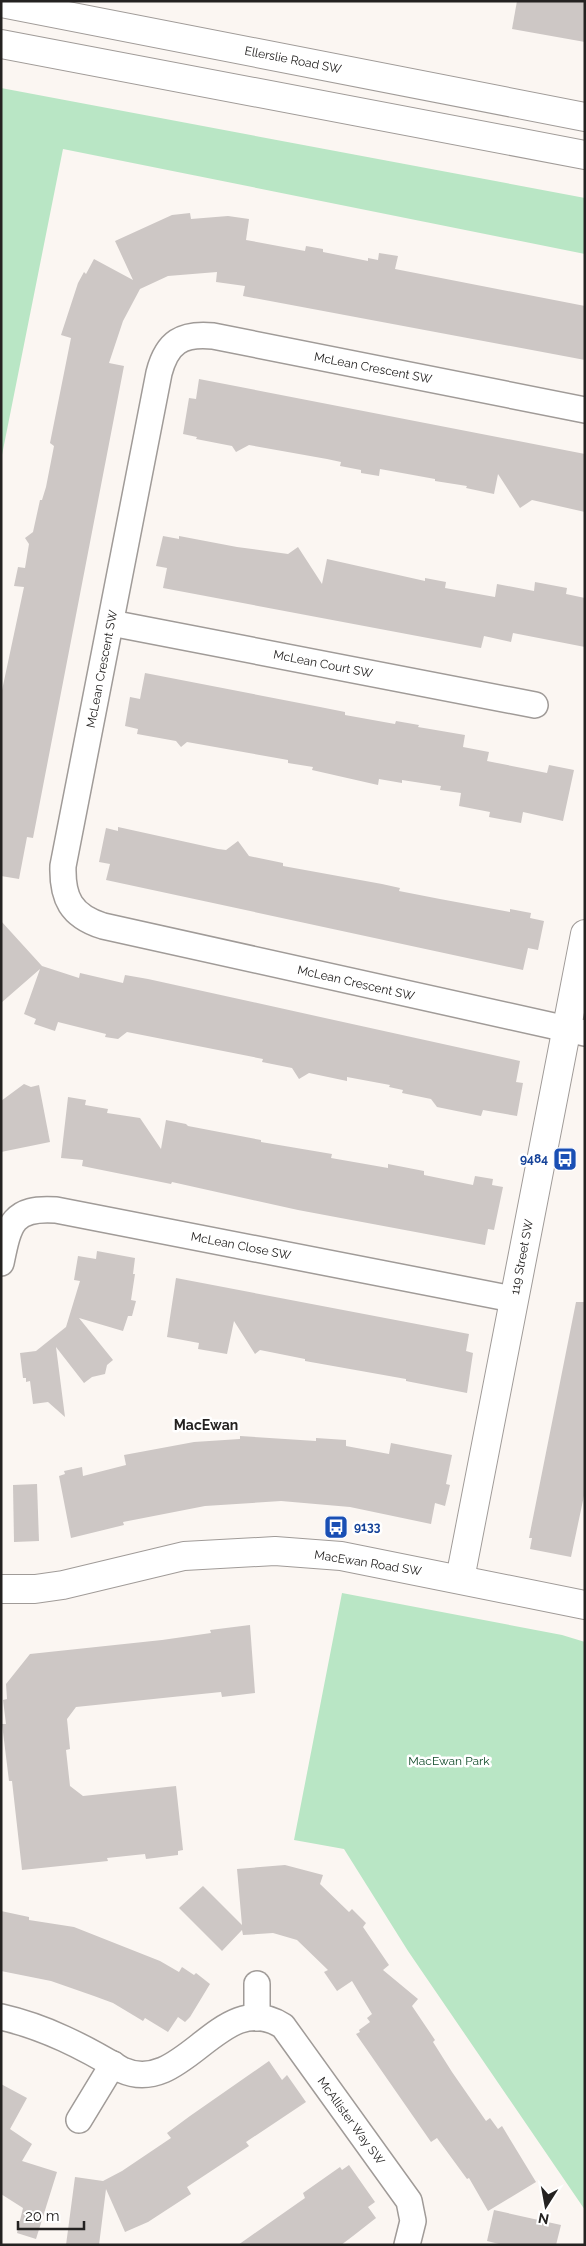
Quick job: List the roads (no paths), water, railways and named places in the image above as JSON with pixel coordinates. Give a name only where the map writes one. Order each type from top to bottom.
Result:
[{"type":"street","name":"Ellerslie Road SW","points":[[1,3],[585,117]]},
{"type":"street","points":[[1,44],[585,155]]},
{"type":"street","name":"McLean Crescent SW","points":[[576,1031],[89,922],[71,906],[65,894],[62,881],[63,866],[158,373],[165,354],[177,341],[199,335],[213,336],[585,410]]},
{"type":"street","name":"McLean Court SW","points":[[111,623],[535,705]]},
{"type":"street","name":"119 Street SW","points":[[460,1579],[513,1299],[576,1031],[585,934]]},
{"type":"street","name":"McLean Close SW","points":[[1,1263],[6,1239],[16,1220],[32,1210],[56,1210],[513,1299]]},
{"type":"street","name":"MacEwan Road SW","points":[[1,1589],[35,1589],[63,1585],[184,1556],[274,1551],[341,1556],[585,1605]]},
{"type":"street","points":[[257,1984],[257,2018]]},
{"type":"street","name":"McAllister Way SW","points":[[1,2016],[60,2036],[132,2074],[144,2076],[162,2072],[235,2021],[257,2018],[275,2021],[283,2026],[409,2201],[413,2221],[407,2245]]},
{"type":"street","points":[[79,2120],[113,2064]]},
{"type":"place","name":"9484","points":[[565,1159]]},
{"type":"place","name":"9133","points":[[336,1527]]},
{"type":"district","name":"MacEwan","points":[[206,1425]]},
{"type":"park label","name":"MacEwan Park","points":[[449,1761]]}]
